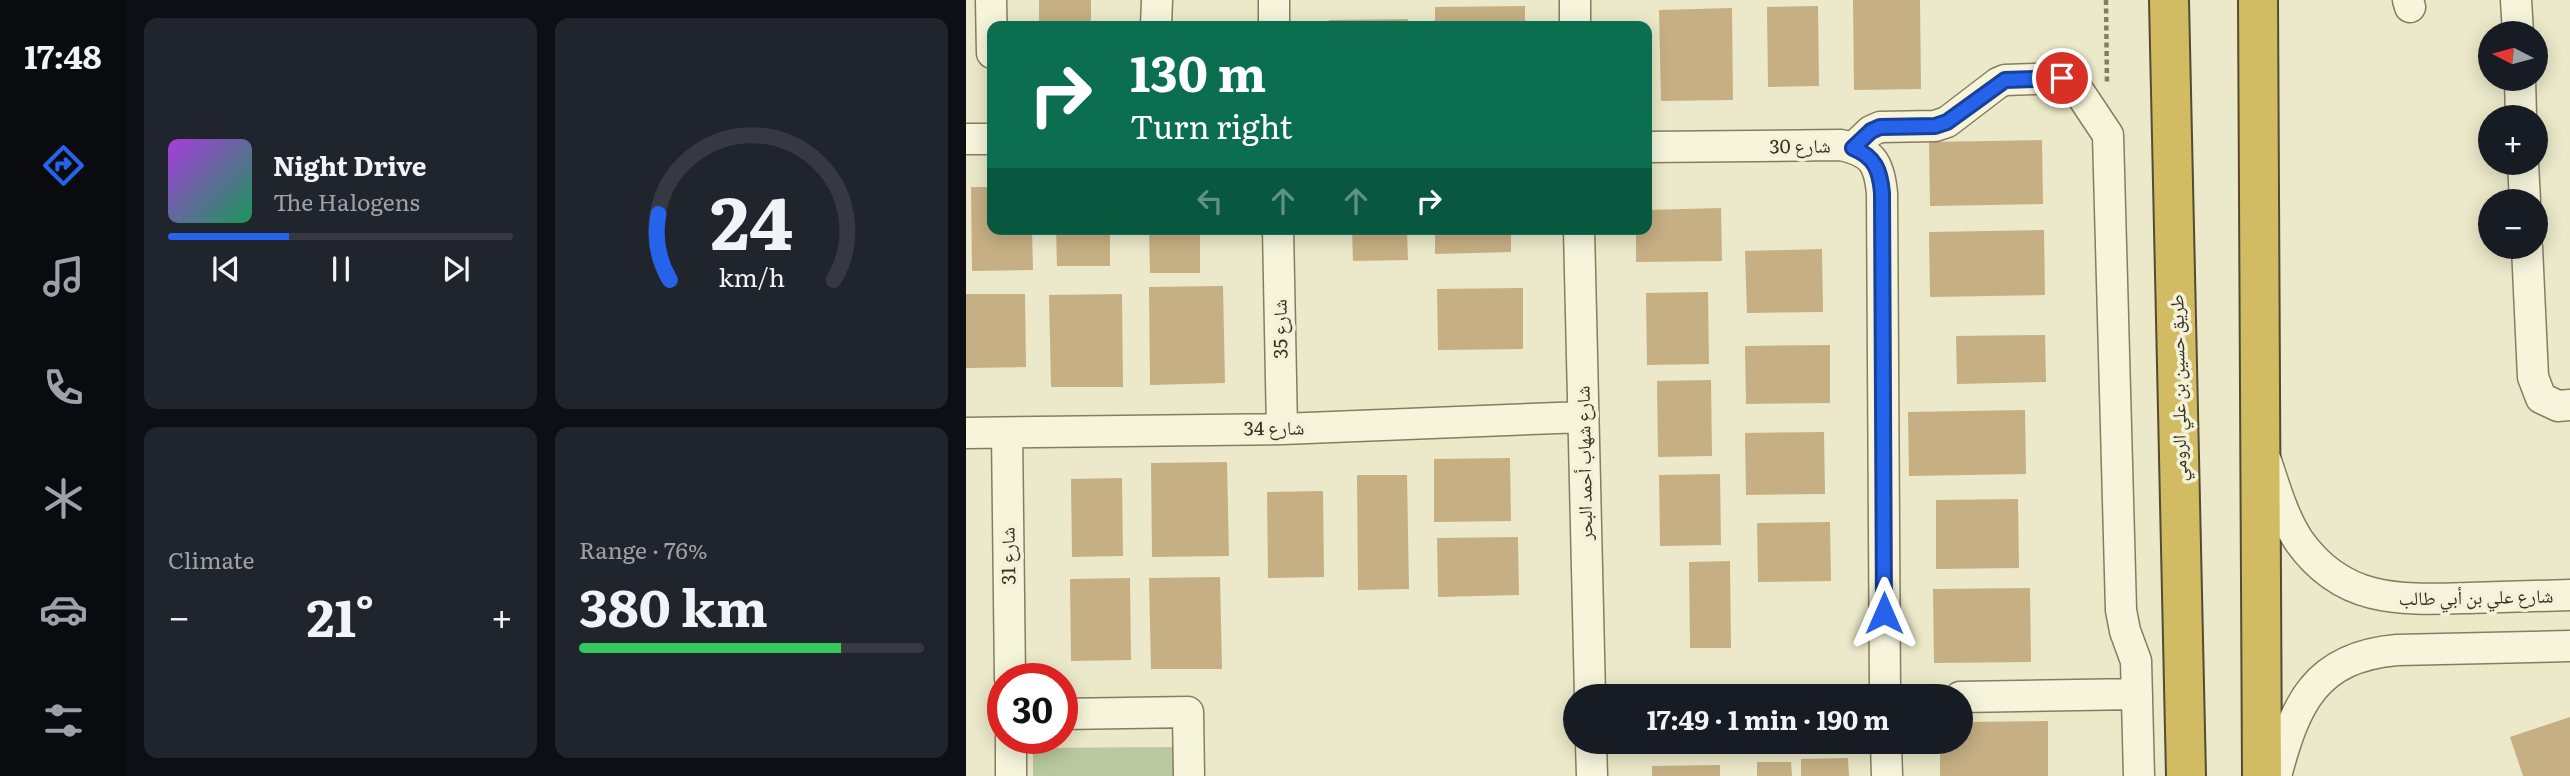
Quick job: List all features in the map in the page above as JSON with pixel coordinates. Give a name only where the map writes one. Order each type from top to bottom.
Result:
[{"type":"highway","points":[[2146,0],[2153,172],[2179,446]]},
{"type":"highway","name":"طريق حسين بن علي الرومي","points":[[2169,0],[2186,776]]},
{"type":"highway","points":[[2258,0],[2258,441],[2262,776]]},
{"type":"street","points":[[991,0],[991,21]]},
{"type":"street","points":[[1156,21],[1157,0]]},
{"type":"street","points":[[1274,0],[1275,21]]},
{"type":"street","points":[[1575,0],[1575,21]]},
{"type":"street","points":[[2516,0],[2517,21]]},
{"type":"street","points":[[1853,148],[1871,131],[1880,127],[1935,126],[1947,122],[1998,83],[2013,78],[2069,80],[2108,135],[2121,610],[2136,661],[2139,776]]},
{"type":"street","points":[[966,139],[987,139]]},
{"type":"street","name":"شارع 30","points":[[1652,147],[1841,145],[1872,158],[1878,168],[1882,193],[1885,684]]},
{"type":"street","name":"شارع 35","points":[[1278,235],[1282,429]]},
{"type":"street","name":"شارع شهاب أحمد البحر","points":[[1579,235],[1590,684]]},
{"type":"street","points":[[2528,259],[2533,377],[2541,398],[2558,406],[2570,405]]},
{"type":"street","name":"شارع 34","points":[[966,433],[1282,429],[1583,417]]},
{"type":"street","name":"شارع 31","points":[[1007,433],[1010,663]]},
{"type":"street","name":"شارع علي بن أبي طالب","points":[[2258,441],[2297,539],[2325,570],[2361,591],[2401,600],[2570,598]]},
{"type":"street","points":[[2570,598],[2563,617],[2570,639]]},
{"type":"street","points":[[2276,776],[2284,743],[2303,702],[2317,684],[2334,669],[2353,658],[2397,650],[2570,646]]},
{"type":"street","points":[[1973,698],[2137,694]]},
{"type":"street","points":[[1078,714],[1188,712],[1189,776]]},
{"type":"street","points":[[1011,754],[1011,776]]},
{"type":"street","points":[[1591,754],[1591,776]]},
{"type":"street","points":[[1886,754],[1887,776]]},
{"type":"path","points":[[2106,0],[2108,135]]},
{"type":"green space","points":[[1177,747],[1177,776],[1033,776],[1033,754],[1078,754],[1078,748]]},
{"type":"building","points":[[1039,0],[1091,0],[1091,21],[1039,21]]},
{"type":"building","points":[[1853,0],[1920,0],[1921,89],[1854,90]]},
{"type":"building","points":[[1525,6],[1525,21],[1435,21],[1435,7]]},
{"type":"building","points":[[1818,6],[1819,86],[1768,87],[1767,7]]},
{"type":"building","points":[[1732,8],[1733,100],[1661,101],[1659,10]]},
{"type":"building","points":[[1408,19],[1408,21],[1329,21]]},
{"type":"building","points":[[2042,140],[2043,204],[1930,206],[1929,142]]},
{"type":"building","points":[[971,187],[987,187],[987,235],[1032,235],[1033,270],[972,271]]},
{"type":"building","points":[[1721,208],[1722,261],[1636,262],[1636,235],[1652,235],[1652,210]]},
{"type":"building","points":[[2044,230],[2045,295],[1930,297],[1929,232]]},
{"type":"building","points":[[1056,235],[1110,235],[1110,266],[1057,266]]},
{"type":"building","points":[[1149,235],[1200,235],[1200,273],[1150,273]]},
{"type":"building","points":[[1352,235],[1407,235],[1408,260],[1353,261]]},
{"type":"building","points":[[1435,235],[1511,235],[1511,252],[1435,254]]},
{"type":"building","points":[[1822,249],[1823,312],[1747,313],[1745,251]]},
{"type":"building","points":[[1223,286],[1225,383],[1150,385],[1149,287]]},
{"type":"building","points":[[1523,288],[1523,349],[1438,350],[1437,289]]},
{"type":"building","points":[[1708,292],[1709,364],[1647,365],[1646,293]]},
{"type":"building","points":[[966,294],[1025,294],[1026,367],[966,368]]},
{"type":"building","points":[[1122,294],[1123,387],[1051,387],[1049,295]]},
{"type":"building","points":[[2045,335],[2046,382],[1957,384],[1956,336]]},
{"type":"building","points":[[1830,345],[1830,403],[1746,404],[1745,346]]},
{"type":"building","points":[[1711,380],[1712,456],[1658,457],[1657,381]]},
{"type":"building","points":[[2025,410],[2026,474],[1909,476],[1908,412]]},
{"type":"building","points":[[1824,432],[1825,494],[1746,495],[1745,433]]},
{"type":"building","points":[[1510,458],[1511,521],[1434,522],[1434,459]]},
{"type":"building","points":[[1227,462],[1229,556],[1152,557],[1151,463]]},
{"type":"building","points":[[1720,474],[1721,545],[1660,546],[1659,475]]},
{"type":"building","points":[[1357,475],[1407,475],[1409,589],[1358,590]]},
{"type":"building","points":[[1122,478],[1123,556],[1072,557],[1071,479]]},
{"type":"building","points":[[1323,491],[1324,577],[1268,578],[1267,492]]},
{"type":"building","points":[[2018,499],[2019,568],[1936,569],[1936,500]]},
{"type":"building","points":[[1830,522],[1831,581],[1758,582],[1757,523]]},
{"type":"building","points":[[1518,537],[1519,595],[1438,597],[1437,538]]},
{"type":"building","points":[[1730,561],[1731,648],[1690,648],[1689,562]]},
{"type":"building","points":[[1220,577],[1222,669],[1151,669],[1149,578]]},
{"type":"building","points":[[1130,578],[1131,660],[1071,661],[1070,579]]},
{"type":"building","points":[[2030,588],[2031,662],[1934,663],[1933,589]]},
{"type":"building","points":[[2570,717],[2570,776],[2523,776],[2510,737]]},
{"type":"building","points":[[2048,721],[2048,776],[1940,776],[1940,754],[1973,754],[1973,722]]},
{"type":"building","points":[[1848,758],[1849,776],[1801,776],[1801,759]]},
{"type":"building","points":[[1757,762],[1791,762],[1792,776],[1757,776]]},
{"type":"building","points":[[1720,765],[1720,776],[1652,776],[1652,766]]},
{"type":"route","points":[[1884,613],[1882,193],[1878,168],[1872,158],[1853,148],[1871,131],[1880,127],[1935,126],[1947,122],[2005,80],[2062,78]]}]
